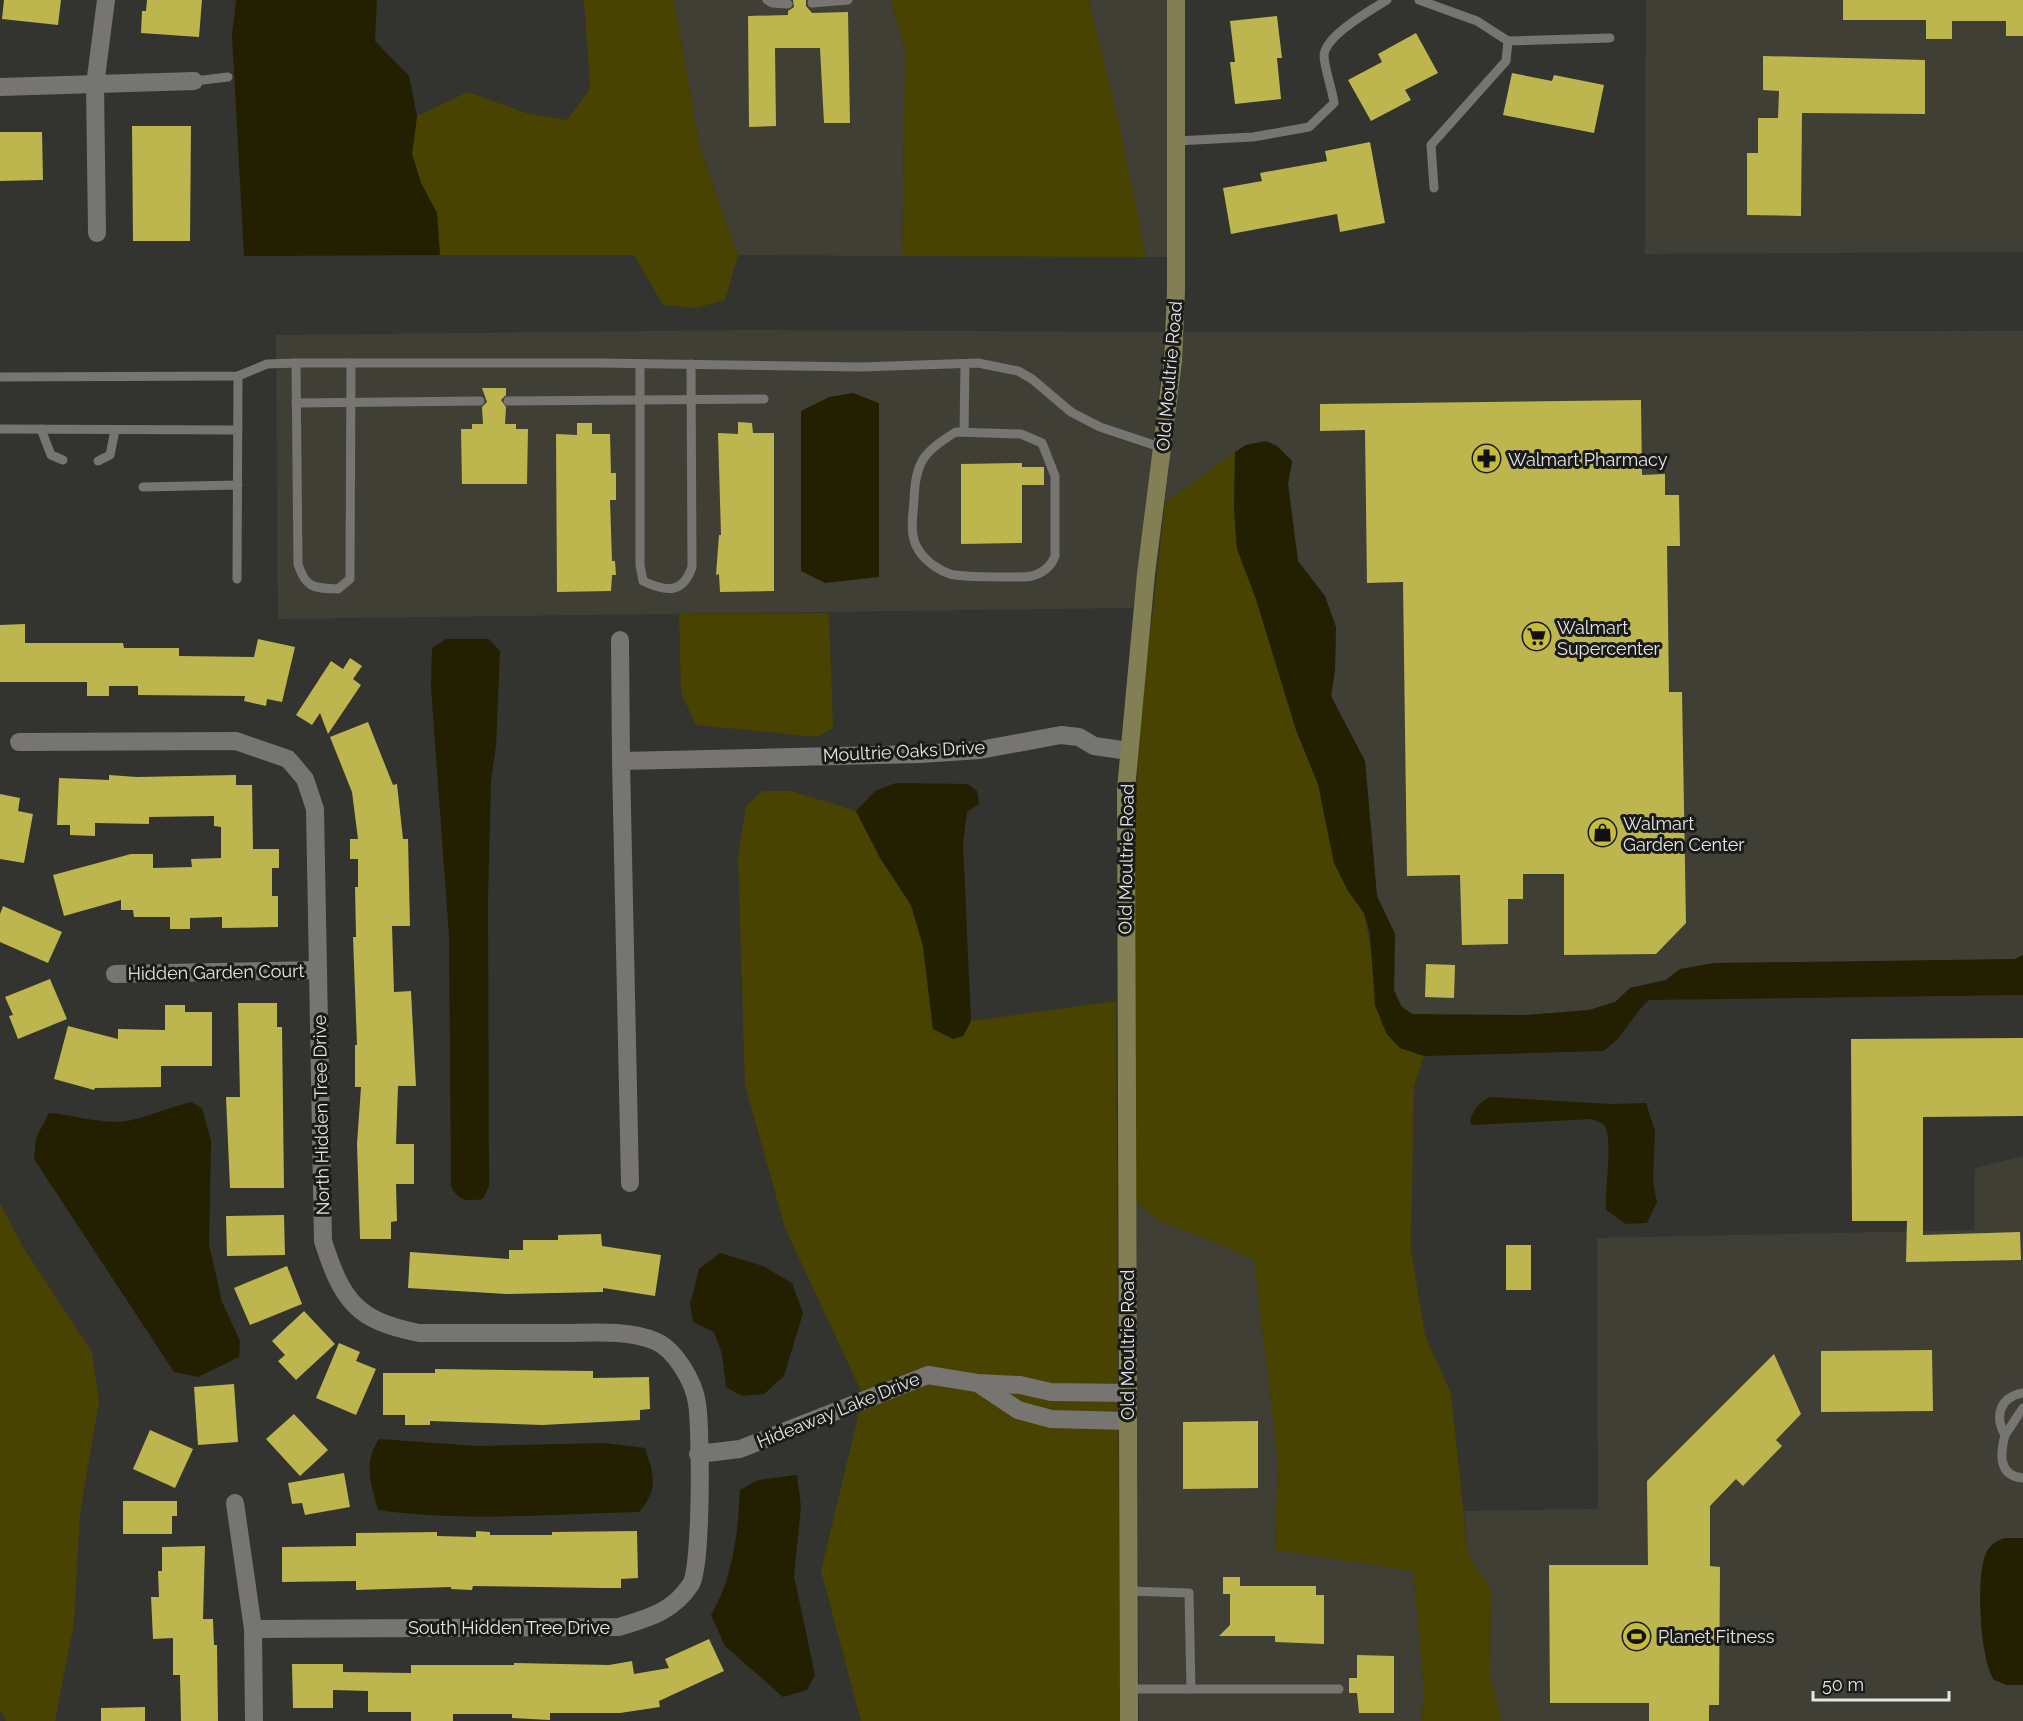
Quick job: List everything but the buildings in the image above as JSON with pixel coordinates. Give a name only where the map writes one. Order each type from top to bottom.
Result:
[{"type":"main road","name":"Old Moultrie Road","points":[[1130,1721],[1125,867],[1129,751],[1145,586],[1173,361],[1176,291],[1176,0]]},
{"type":"street","points":[[97,233],[95,85],[106,0]]},
{"type":"street","points":[[0,87],[194,81]]},
{"type":"street","points":[[620,640],[630,1183]]},
{"type":"street","name":"Moultrie Oaks Drive","points":[[621,761],[941,753],[980,750],[1061,735],[1079,737],[1094,746],[1129,751]]},
{"type":"street","name":"North Hidden Tree Drive","points":[[19,742],[236,741],[288,759],[305,779],[315,809],[323,1241],[334,1277],[351,1303],[372,1319],[396,1329],[418,1333],[617,1333],[656,1341],[672,1355],[686,1373],[697,1402],[698,1454]]},
{"type":"street","name":"Hidden Garden Court","points":[[115,974],[318,970]]},
{"type":"street","name":"Hideaway Lake Drive","points":[[698,1454],[740,1449],[928,1375],[977,1383],[1020,1385],[1051,1392],[1128,1393]]},
{"type":"street","name":"Hideaway Lake Drive","points":[[977,1383],[1018,1410],[1051,1419],[1128,1421]]},
{"type":"street","name":"South Hidden Tree Drive","points":[[254,1629],[619,1627],[663,1613],[693,1582],[699,1550],[698,1454]]},
{"type":"street","points":[[236,1503],[254,1629],[254,1721]]},
{"type":"lane","points":[[767,0],[772,3],[788,4]]},
{"type":"lane","points":[[812,3],[848,0]]},
{"type":"lane","points":[[1176,141],[1253,137],[1309,127],[1334,103],[1324,55],[1328,44],[1359,17],[1387,0]]},
{"type":"lane","points":[[1419,0],[1477,21],[1508,41],[1611,38]]},
{"type":"lane","points":[[1434,188],[1431,145],[1506,61],[1508,41]]},
{"type":"lane","points":[[194,81],[228,77]]},
{"type":"lane","points":[[0,377],[238,376],[267,364],[296,363],[861,367],[965,364],[1002,367],[1018,371],[1071,412],[1100,427],[1163,448]]},
{"type":"lane","points":[[296,363],[298,564],[302,578],[314,588],[338,589],[350,579],[351,363]]},
{"type":"lane","points":[[640,364],[640,565],[643,581],[658,588],[675,588],[687,581],[692,567],[691,364]]},
{"type":"lane","points":[[964,432],[965,364]]},
{"type":"lane","points":[[237,579],[238,376]]},
{"type":"lane","points":[[508,401],[764,399]]},
{"type":"lane","points":[[296,402],[480,402]]},
{"type":"lane","points":[[0,429],[238,430]]},
{"type":"lane","points":[[41,429],[51,455],[63,460]]},
{"type":"lane","points":[[98,461],[110,455],[115,429]]},
{"type":"lane","points":[[956,432],[964,432],[1021,434],[1042,443],[1055,476],[1055,556],[1052,564],[1043,571],[1030,577],[951,575],[927,560],[918,550],[913,538],[914,478],[918,466],[926,453],[941,441],[956,432]]},
{"type":"lane","points":[[143,487],[238,485]]},
{"type":"lane","points":[[2005,1435],[2000,1425],[2003,1403],[2014,1395],[2023,1393]]},
{"type":"lane","points":[[2023,1408],[2005,1435],[2001,1456],[2003,1466],[2008,1473],[2023,1478]]},
{"type":"lane","points":[[1129,1591],[1189,1593],[1191,1689]]},
{"type":"lane","points":[[1129,1689],[1339,1689]]},
{"type":"shaded area","points":[[236,0],[377,0],[375,41],[409,76],[417,116],[412,154],[421,183],[437,213],[440,255],[244,256],[232,35]]},
{"type":"shaded area","points":[[584,0],[674,0],[700,148],[738,255],[725,300],[695,308],[663,305],[634,255],[440,255],[437,213],[421,183],[412,154],[417,116],[468,92],[526,113],[567,120],[590,88]]},
{"type":"shaded area","points":[[674,0],[891,0],[905,52],[902,256],[738,255],[700,148]]},
{"type":"shaded area","points":[[891,0],[1089,0],[1121,132],[1146,257],[902,256],[905,52]]},
{"type":"shaded area","points":[[1089,0],[1167,0],[1167,257],[1146,257],[1121,132]]},
{"type":"shaded area","points":[[1646,0],[2023,0],[2023,252],[1645,254]]},
{"type":"shaded area","points":[[745,330],[1165,332],[1154,447],[1133,608],[278,619],[276,335]]},
{"type":"shaded area","points":[[2023,331],[2023,955],[2015,959],[1680,969],[1666,980],[1630,988],[1615,1002],[1589,1010],[1526,1015],[1412,1015],[1401,1006],[1394,990],[1395,934],[1377,896],[1365,762],[1331,696],[1335,669],[1336,627],[1325,596],[1298,561],[1288,484],[1292,461],[1277,446],[1266,441],[1246,445],[1165,503],[1184,332]]},
{"type":"shaded area","points":[[853,393],[879,403],[879,577],[825,583],[801,571],[801,411],[829,397]]},
{"type":"shaded area","points":[[1266,441],[1277,446],[1292,461],[1288,484],[1298,561],[1325,596],[1336,627],[1335,669],[1331,696],[1365,761],[1377,896],[1395,934],[1394,990],[1401,1006],[1412,1014],[1526,1015],[1589,1010],[1615,1002],[1630,988],[1666,980],[1680,969],[1713,963],[2015,959],[2023,955],[2023,995],[1649,1000],[1616,1040],[1603,1051],[1424,1056],[1400,1048],[1386,1033],[1375,1005],[1370,933],[1364,913],[1348,891],[1334,863],[1318,784],[1296,730],[1256,599],[1237,549],[1234,510],[1235,452],[1246,445]]},
{"type":"shaded area","points":[[1235,452],[1234,510],[1237,549],[1256,599],[1296,730],[1318,784],[1334,863],[1348,891],[1364,913],[1386,1033],[1400,1048],[1424,1056],[1414,1086],[1411,1250],[1425,1335],[1451,1393],[1468,1554],[1491,1589],[1490,1674],[1502,1721],[1421,1721],[1424,1692],[1413,1571],[1275,1550],[1278,1463],[1254,1259],[1158,1220],[1136,1202],[1136,789],[1141,713],[1165,503]]},
{"type":"shaded area","points":[[829,613],[833,728],[817,737],[696,725],[681,693],[679,614]]},
{"type":"shaded area","points":[[446,639],[489,639],[500,651],[496,746],[491,781],[488,899],[489,1186],[483,1199],[472,1200],[460,1198],[451,1186],[449,936],[431,687],[432,648]]},
{"type":"shaded area","points":[[896,783],[968,784],[977,791],[979,804],[967,812],[963,843],[971,1021],[963,1036],[953,1039],[933,1029],[923,946],[911,905],[880,858],[856,811],[875,791]]},
{"type":"shaded area","points":[[762,791],[791,791],[856,811],[880,858],[911,905],[923,946],[933,1029],[953,1039],[963,1036],[971,1021],[1116,1001],[1120,1721],[861,1721],[821,1571],[863,1395],[785,1228],[745,1085],[738,856],[746,806]]},
{"type":"shaded area","points":[[1490,1097],[1612,1104],[1646,1103],[1655,1131],[1653,1182],[1657,1202],[1647,1223],[1626,1224],[1606,1210],[1608,1136],[1602,1123],[1591,1119],[1473,1125],[1470,1123],[1477,1107]]},
{"type":"shaded area","points":[[191,1102],[202,1108],[211,1141],[209,1244],[222,1302],[240,1341],[239,1357],[198,1377],[174,1372],[34,1159],[36,1138],[49,1113],[122,1122]]},
{"type":"shaded area","points":[[2023,1156],[2023,1721],[1502,1721],[1490,1674],[1491,1589],[1468,1554],[1464,1511],[1598,1509],[1597,1238],[1974,1230],[1975,1168]]},
{"type":"shaded area","points":[[1136,1202],[1158,1220],[1254,1259],[1278,1463],[1275,1550],[1413,1571],[1424,1692],[1421,1721],[1139,1721]]},
{"type":"shaded area","points":[[0,1203],[23,1247],[92,1352],[99,1401],[80,1514],[74,1623],[55,1721],[6,1721],[0,1710]]},
{"type":"shaded area","points":[[720,1253],[763,1266],[792,1283],[803,1313],[784,1376],[764,1394],[742,1396],[726,1387],[722,1354],[714,1332],[693,1322],[690,1304],[699,1269]]},
{"type":"shaded area","points":[[379,1439],[477,1446],[604,1443],[645,1448],[651,1466],[652,1489],[639,1512],[443,1516],[378,1510],[371,1483],[370,1465],[371,1456]]},
{"type":"shaded area","points":[[797,1475],[801,1507],[794,1576],[815,1675],[807,1690],[783,1697],[725,1646],[711,1615],[725,1586],[733,1555],[740,1490],[758,1480]]},
{"type":"shaded area","points":[[2005,1538],[2023,1538],[2023,1685],[2007,1685],[1994,1680],[1985,1655],[1980,1600],[1982,1567],[1986,1552],[1995,1542]]},
{"type":"place","name":"Walmart Pharmacy","points":[[1487,459]]},
{"type":"place","name":"Walmart Supercenter","points":[[1536,637]]},
{"type":"place","name":"Walmart Garden Center","points":[[1602,833]]},
{"type":"place","name":"Planet Fitness","points":[[1637,1636]]}]
